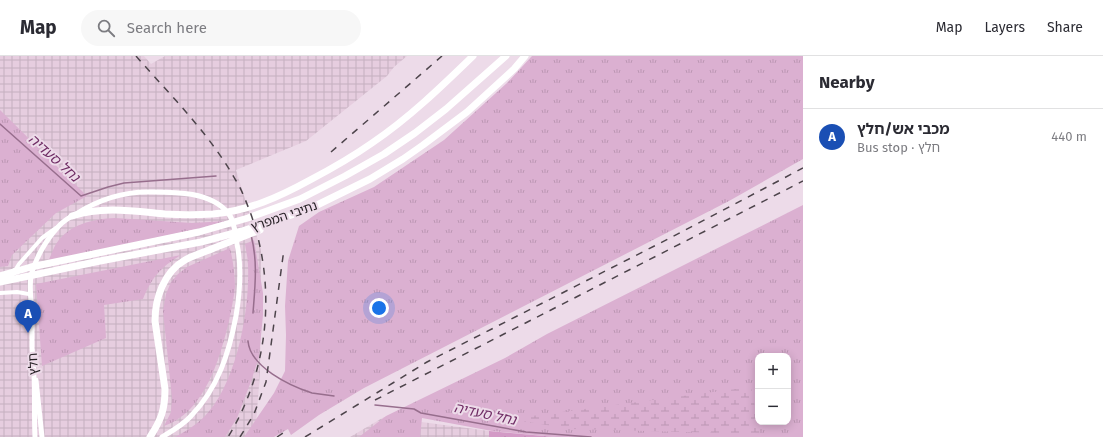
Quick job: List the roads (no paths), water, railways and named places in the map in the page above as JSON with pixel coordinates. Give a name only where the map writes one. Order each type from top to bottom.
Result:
[{"type":"highway","points":[[72,216],[89,211],[110,209],[166,214],[229,212],[263,203],[329,170],[373,142],[435,92],[473,56]]},
{"type":"highway","points":[[480,81],[502,56]]},
{"type":"highway","name":"נתיבי המפרץ","points":[[0,275],[199,232],[248,218],[300,199],[384,154],[446,109],[480,81],[506,56]]},
{"type":"highway","name":"נתיבי המפרץ","points":[[0,282],[201,242],[242,231],[307,210],[370,178],[418,148],[467,112],[514,69],[525,56]]},
{"type":"highway","points":[[150,437],[162,416],[165,401],[165,390],[155,321],[155,306],[159,292],[169,275],[185,260],[307,210]]},
{"type":"street","points":[[0,275],[16,269],[39,241],[72,216],[92,205],[114,196],[133,192],[184,194],[210,200],[225,210],[232,220],[239,253],[241,272],[238,305],[228,352],[214,385],[199,407],[191,417],[180,426],[162,437]]},
{"type":"street","name":"חלץ","points":[[35,437],[32,311],[29,294],[31,276],[36,264],[42,250],[58,226]]},
{"type":"street","points":[[0,293],[17,292],[29,294]]},
{"type":"street","points":[[34,375],[38,390],[42,437]]},
{"type":"waterway","name":"נחל סעדיה","points":[[0,124],[81,196],[124,183],[216,176]]},
{"type":"waterway","name":"נחל סעדיה","points":[[251,235],[255,254],[253,313]]},
{"type":"waterway","name":"נחל סעדיה","points":[[248,341],[250,350],[256,359],[272,374],[303,390],[312,393],[334,396]]},
{"type":"waterway","name":"נחל סעדיה","points":[[375,405],[414,409],[421,413],[526,432],[591,437]]},
{"type":"railway","points":[[136,56],[201,130],[225,162],[243,194],[258,237],[266,296],[265,325],[253,383],[242,411],[228,437]]},
{"type":"railway","points":[[331,152],[442,56]]},
{"type":"railway","points":[[305,437],[427,362],[672,237],[803,168]]},
{"type":"railway","points":[[375,400],[803,181]]},
{"type":"railway","points":[[240,437],[254,414],[266,382],[284,249]]},
{"type":"railway","points":[[277,437],[283,433]]},
{"type":"place","name":"מכבי אש/חלץ","points":[[28,333]]}]
